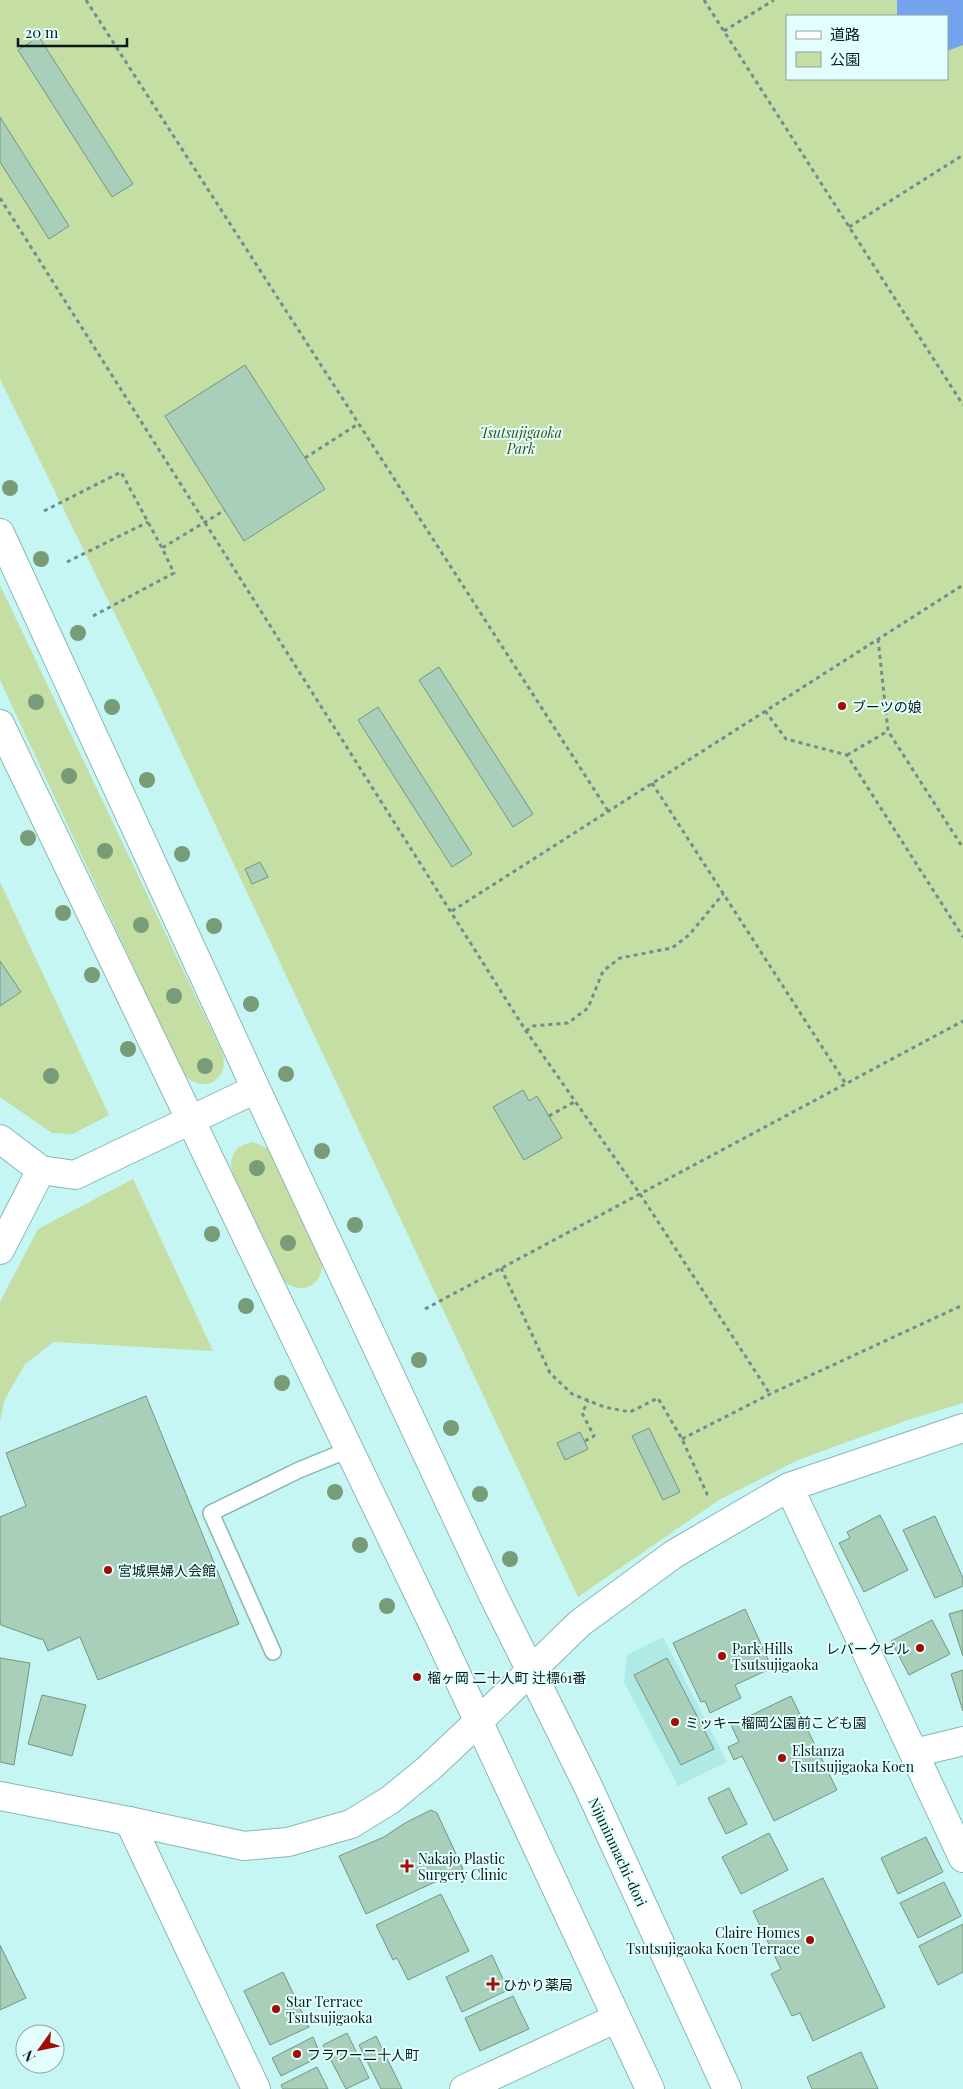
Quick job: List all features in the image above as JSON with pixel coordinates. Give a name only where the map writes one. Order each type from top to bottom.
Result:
[{"type":"street","name":"Nijuninmachi-dori","points":[[0,534],[256,1089],[493,1595],[587,1784],[727,2089]]},
{"type":"street","points":[[0,724],[478,1721],[650,2089]]},
{"type":"street","points":[[0,1139],[41,1170],[75,1175],[189,1119],[256,1089]]},
{"type":"street","points":[[0,1250],[41,1170]]},
{"type":"street","points":[[0,1796],[244,1846],[288,1842],[351,1824],[390,1800],[428,1769],[580,1623],[674,1554],[788,1487],[963,1428]]},
{"type":"street","points":[[788,1487],[963,1858]]},
{"type":"street","points":[[914,1753],[963,1741]]},
{"type":"street","points":[[129,1821],[256,2089]]},
{"type":"street","points":[[464,2089],[617,2018]]},
{"type":"lane","points":[[273,1652],[211,1513],[298,1470],[348,1450]]},
{"type":"path","points":[[86,0],[608,811]]},
{"type":"path","points":[[704,0],[963,405]]},
{"type":"path","points":[[724,32],[774,0]]},
{"type":"path","points":[[849,227],[963,155]]},
{"type":"path","points":[[0,198],[452,911],[526,1031],[640,1194],[770,1394]]},
{"type":"path","points":[[305,458],[358,424]]},
{"type":"path","points":[[44,511],[121,472],[174,573],[93,616]]},
{"type":"path","points":[[162,548],[225,510]]},
{"type":"path","points":[[67,562],[148,522]]},
{"type":"path","points":[[452,911],[963,585]]},
{"type":"path","points":[[878,639],[888,731],[963,848]]},
{"type":"path","points":[[765,711],[786,739],[847,755],[963,937]]},
{"type":"path","points":[[847,755],[888,731]]},
{"type":"path","points":[[652,783],[846,1084]]},
{"type":"path","points":[[526,1031],[533,1026],[568,1023],[588,1008],[603,971],[620,958],[672,948],[689,936],[723,894]]},
{"type":"path","points":[[425,1309],[963,1021]]},
{"type":"path","points":[[549,1116],[576,1101]]},
{"type":"path","points":[[501,1268],[550,1373],[572,1394],[604,1407],[630,1412],[658,1398],[682,1439],[707,1494],[699,1499]]},
{"type":"path","points":[[682,1439],[770,1394],[963,1305]]},
{"type":"path","points":[[584,1441],[594,1436],[582,1413],[588,1401]]},
{"type":"shaded area","name":"ミッキー榴岡公園前こども園","points":[[663,1637],[727,1762],[678,1786],[624,1682],[627,1655]]},
{"type":"green space","name":"Tsutsujigaoka Park","points":[[0,0],[963,0],[963,1403],[905,1421],[798,1460],[719,1500],[578,1597],[152,690],[0,379]]},
{"type":"green space","points":[[0,585],[222,1052],[224,1062],[222,1071],[218,1078],[212,1082],[205,1084],[197,1083],[189,1079],[182,1071],[0,680]]},
{"type":"green space","points":[[0,882],[109,1115],[73,1134],[52,1133],[0,1097]]},
{"type":"green space","points":[[253,1142],[267,1148],[271,1153],[322,1263],[319,1278],[310,1286],[297,1288],[284,1281],[232,1172],[231,1160],[235,1151],[242,1145]]},
{"type":"green space","points":[[133,1179],[213,1351],[54,1342],[25,1364],[4,1401],[0,1422],[0,1302],[38,1229]]},
{"type":"water","points":[[897,0],[963,0],[963,45],[948,51],[948,15],[897,15]]},
{"type":"building","points":[[39,37],[133,184],[112,197],[18,50]]},
{"type":"building","points":[[0,117],[69,226],[49,239],[0,162]]},
{"type":"building","points":[[245,365],[325,489],[244,541],[165,416]]},
{"type":"building","points":[[439,667],[533,814],[513,827],[419,680]]},
{"type":"building","points":[[378,707],[472,854],[452,867],[358,720]]},
{"type":"building","points":[[260,862],[268,877],[252,884],[245,869]]},
{"type":"building","points":[[0,961],[21,992],[0,1006]]},
{"type":"building","points":[[523,1090],[529,1101],[537,1096],[562,1138],[524,1160],[493,1107]]},
{"type":"building","name":"宮城県婦人会館","points":[[146,1396],[239,1624],[98,1680],[80,1637],[48,1651],[43,1639],[1,1625],[0,1517],[26,1506],[6,1453]]},
{"type":"building","points":[[649,1428],[680,1492],[663,1500],[632,1436]]},
{"type":"building","points":[[580,1432],[588,1449],[565,1460],[557,1443]]},
{"type":"building","points":[[880,1515],[908,1570],[864,1592],[839,1543],[850,1538],[847,1532]]},
{"type":"building","points":[[935,1516],[963,1578],[963,1586],[935,1598],[903,1530]]},
{"type":"building","name":"Park Hills Tsutsujigaoka","points":[[745,1609],[772,1668],[735,1685],[741,1698],[710,1713],[705,1701],[701,1702],[673,1643]]},
{"type":"building","points":[[963,1610],[963,1656],[949,1614]]},
{"type":"building","name":"レバークビル","points":[[932,1620],[950,1654],[909,1675],[891,1641]]},
{"type":"building","points":[[0,1658],[30,1663],[14,1765],[0,1762]]},
{"type":"building","points":[[667,1658],[714,1749],[681,1765],[634,1675]]},
{"type":"building","points":[[963,1670],[963,1711],[951,1674]]},
{"type":"building","points":[[42,1695],[86,1705],[72,1756],[28,1744]]},
{"type":"building","name":"Elstanza Tsutsujigaoka Koen","points":[[791,1696],[837,1790],[774,1821],[742,1756],[734,1760],[728,1747],[739,1742],[731,1725]]},
{"type":"building","points":[[729,1788],[747,1824],[726,1834],[708,1798]]},
{"type":"building","points":[[431,1810],[437,1813],[463,1869],[366,1914],[339,1856],[384,1837],[405,1823]]},
{"type":"building","points":[[769,1833],[788,1870],[741,1894],[722,1857]]},
{"type":"building","points":[[926,1837],[943,1872],[898,1894],[881,1858]]},
{"type":"building","name":"Claire Homes Tsutsujigaoka Koen Terrace","points":[[823,1878],[885,2007],[813,2041],[800,2013],[792,2016],[771,1974],[781,1969],[753,1911]]},
{"type":"building","points":[[944,1882],[961,1916],[918,1938],[900,1903]]},
{"type":"building","points":[[441,1894],[469,1951],[408,1980],[397,1958],[393,1960],[376,1925]]},
{"type":"building","points":[[963,1924],[963,1972],[938,1985],[919,1946]]},
{"type":"building","points":[[0,1945],[26,1998],[0,2010]]},
{"type":"building","points":[[492,1955],[508,1990],[462,2012],[446,1977]]},
{"type":"building","name":"Star Terrace Tsutsujigaoka","points":[[283,1972],[309,2027],[270,2045],[244,1991]]},
{"type":"building","points":[[513,1996],[529,2029],[480,2051],[465,2018]]},
{"type":"building","points":[[347,2033],[369,2078],[346,2089],[323,2045]]},
{"type":"building","points":[[376,2036],[402,2089],[381,2089],[359,2045]]},
{"type":"building","name":"フラワー二十人町","points":[[313,2037],[318,2049],[314,2051],[317,2058],[281,2076],[272,2058]]},
{"type":"building","points":[[861,2052],[878,2089],[812,2089],[807,2077]]},
{"type":"building","points":[[317,2067],[328,2089],[283,2089],[281,2085]]},
{"type":"place","name":"ブーツの娘","points":[[842,706]]},
{"type":"place","name":"宮城県婦人会館","points":[[108,1570]]},
{"type":"place","name":"レバークビル","points":[[920,1648]]},
{"type":"place","name":"Park Hills Tsutsujigaoka","points":[[722,1656]]},
{"type":"place","name":"榴ヶ岡 二十人町 辻標61番","points":[[417,1677]]},
{"type":"place","name":"ミッキー榴岡公園前こども園","points":[[675,1722]]},
{"type":"place","name":"Elstanza Tsutsujigaoka Koen","points":[[782,1758]]},
{"type":"place","name":"Nakajo Plastic Surgery Clinic","points":[[407,1866]]},
{"type":"place","name":"Claire Homes Tsutsujigaoka Koen Terrace","points":[[810,1940]]},
{"type":"place","name":"ひかり薬局","points":[[493,1984]]},
{"type":"place","name":"Star Terrace Tsutsujigaoka","points":[[276,2009]]},
{"type":"place","name":"フラワー二十人町","points":[[297,2054]]}]
